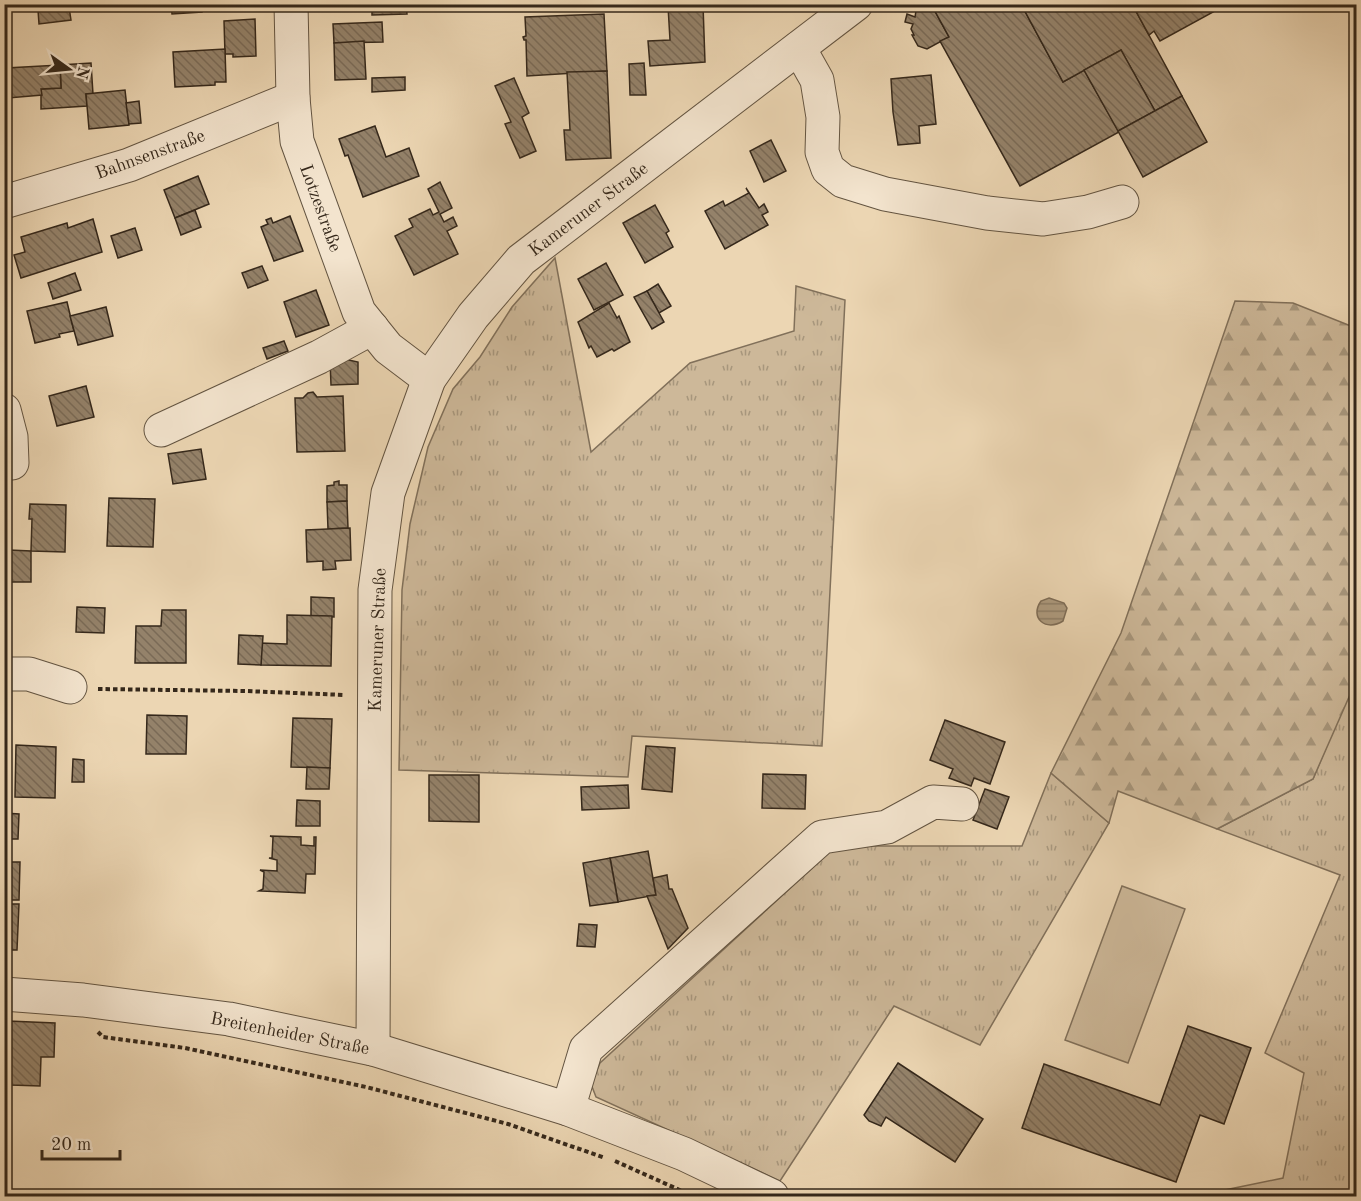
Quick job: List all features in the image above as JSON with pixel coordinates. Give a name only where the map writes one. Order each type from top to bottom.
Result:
[{"type":"street","name":"Lotzestraße","points":[[291,4],[293,98],[297,141],[359,312],[388,348],[429,379]]},
{"type":"street","name":"Kameruner Straße","points":[[373,1049],[375,590],[388,493],[429,379],[473,316],[521,260],[856,4]]},
{"type":"street","points":[[799,48],[817,80],[824,117],[822,152],[828,169],[843,181],[885,194],[987,213],[1043,219],[1088,212],[1122,202]]},
{"type":"street","name":"Bahnsenstraße","points":[[4,202],[129,165],[293,98]]},
{"type":"street","points":[[161,430],[319,357],[372,328]]},
{"type":"street","points":[[4,410],[11,437],[12,463]]},
{"type":"street","points":[[4,674],[29,674],[70,687]]},
{"type":"street","points":[[568,1109],[586,1049],[822,837],[887,827],[933,802],[962,804]]},
{"type":"street","name":"Breitenheider Straße","points":[[4,994],[83,1000],[229,1019],[373,1049],[568,1109],[684,1155],[772,1197]]},
{"type":"path","points":[[70,687],[375,696]]},
{"type":"path","points":[[96,1030],[103,1036],[186,1048],[377,1089],[508,1124],[613,1161],[693,1197]]},
{"type":"green space","points":[[555,258],[591,452],[690,363],[794,331],[796,286],[845,300],[822,746],[632,736],[628,777],[399,770],[402,590],[410,524],[428,447],[453,389],[480,357],[512,307]]},
{"type":"green space","points":[[1235,301],[1293,303],[1356,328],[1356,681],[1313,779],[1217,829],[1118,791],[1109,823],[1051,773],[1121,633]]},
{"type":"green space","points":[[1356,676],[1356,1196],[1216,1196],[1220,1191],[1283,1178],[1304,1073],[1265,1053],[1340,875],[1217,829],[1313,779]]},
{"type":"green space","points":[[1051,773],[1109,823],[980,1045],[894,1006],[780,1181],[596,1097],[591,1084],[600,1063],[836,846],[1022,846]]},
{"type":"green space","points":[[1122,886],[1185,909],[1128,1063],[1065,1040]]},
{"type":"shaded area","points":[[1049,598],[1064,603],[1067,608],[1063,621],[1057,624],[1045,624],[1038,618],[1038,607],[1041,601]]},
{"type":"building","points":[[171,4],[201,4],[202,12],[172,14]]},
{"type":"building","points":[[372,4],[406,4],[407,14],[372,15]]},
{"type":"building","points":[[924,4],[931,4],[949,37],[927,49],[918,46],[912,35],[914,35],[911,29],[913,24],[905,22],[907,14],[915,17],[916,11]]},
{"type":"building","points":[[931,4],[1021,4],[1063,82],[1084,70],[1119,132],[1020,186],[940,41],[949,37]]},
{"type":"building","points":[[1021,4],[1132,4],[1182,96],[1155,111],[1121,50],[1063,82]]},
{"type":"building","points":[[1132,4],[1212,4],[1215,11],[1160,41],[1154,31],[1149,35]]},
{"type":"building","points":[[703,5],[705,62],[650,66],[648,41],[670,40],[668,6]]},
{"type":"building","points":[[69,7],[71,20],[39,24],[38,10]]},
{"type":"building","points":[[604,14],[607,71],[527,76],[526,40],[523,37],[526,36],[525,17]]},
{"type":"building","points":[[255,19],[256,56],[233,57],[233,54],[225,54],[224,21]]},
{"type":"building","points":[[382,22],[383,42],[334,43],[333,24]]},
{"type":"building","points":[[364,41],[366,79],[335,80],[334,43]]},
{"type":"building","points":[[225,49],[226,82],[215,82],[215,85],[175,87],[173,52]]},
{"type":"building","points":[[1121,50],[1155,111],[1118,131],[1084,70]]},
{"type":"building","points":[[91,63],[93,94],[86,94],[87,106],[41,109],[41,89],[61,88],[60,65]]},
{"type":"building","points":[[644,63],[646,95],[630,95],[629,64]]},
{"type":"building","points":[[60,65],[61,88],[41,89],[42,95],[8,98],[6,68]]},
{"type":"building","points":[[607,71],[611,158],[566,160],[564,130],[570,130],[567,72]]},
{"type":"building","points":[[931,75],[936,124],[919,126],[920,143],[898,145],[891,79]]},
{"type":"building","points":[[405,77],[405,90],[372,92],[372,78]]},
{"type":"building","points":[[514,78],[529,113],[522,117],[536,151],[520,158],[505,124],[511,122],[495,86]]},
{"type":"building","points":[[125,90],[129,125],[89,129],[86,94]]},
{"type":"building","points":[[1182,96],[1207,142],[1143,177],[1118,131]]},
{"type":"building","points":[[139,101],[141,123],[129,124],[126,103]]},
{"type":"building","points":[[375,126],[386,157],[409,148],[419,176],[363,197],[348,155],[345,156],[339,139]]},
{"type":"building","points":[[771,140],[786,171],[764,182],[750,151]]},
{"type":"building","points":[[198,176],[209,204],[175,218],[164,190]]},
{"type":"building","points":[[440,182],[452,208],[440,214],[444,222],[453,217],[457,226],[447,231],[458,254],[414,275],[395,236],[413,227],[409,219],[430,209],[433,215],[439,212],[428,189]]},
{"type":"building","points":[[746,188],[759,208],[764,204],[768,212],[762,215],[768,225],[725,249],[705,211],[723,201],[725,206],[749,193]]},
{"type":"building","points":[[655,205],[669,231],[666,233],[673,247],[645,263],[623,223]]},
{"type":"building","points":[[195,210],[201,227],[181,235],[175,218]]},
{"type":"building","points":[[290,216],[303,251],[274,261],[261,227],[268,224],[266,220],[271,218],[273,223]]},
{"type":"building","points":[[93,219],[102,252],[21,278],[14,255],[25,252],[21,237],[67,223],[68,228]]},
{"type":"building","points":[[135,228],[142,250],[118,258],[111,236]]},
{"type":"building","points":[[606,263],[623,295],[594,310],[578,279]]},
{"type":"building","points":[[262,266],[268,280],[248,288],[242,273]]},
{"type":"building","points":[[75,273],[81,290],[53,299],[48,283]]},
{"type":"building","points":[[658,284],[671,306],[659,313],[647,291]]},
{"type":"building","points":[[316,290],[329,325],[296,337],[284,302]]},
{"type":"building","points":[[647,291],[664,322],[652,329],[634,297]]},
{"type":"building","points":[[67,302],[74,331],[35,343],[27,311]]},
{"type":"building","points":[[609,303],[617,318],[619,316],[630,342],[597,357],[591,346],[589,348],[578,322]]},
{"type":"building","points":[[106,307],[113,336],[78,345],[70,316]]},
{"type":"building","points":[[284,341],[288,351],[267,359],[263,348]]},
{"type":"building","points":[[335,357],[358,362],[358,384],[331,385],[330,360]]},
{"type":"building","points":[[86,386],[94,417],[57,426],[49,396]]},
{"type":"building","points":[[313,392],[317,397],[343,396],[345,451],[297,452],[295,398],[303,398]]},
{"type":"building","points":[[201,449],[206,479],[173,484],[168,454]]},
{"type":"building","points":[[339,481],[339,485],[347,485],[347,501],[327,502],[327,486]]},
{"type":"building","points":[[109,498],[155,499],[153,547],[107,546]]},
{"type":"building","points":[[347,501],[348,528],[328,529],[327,502]]},
{"type":"building","points":[[30,504],[66,505],[65,552],[31,551]]},
{"type":"building","points":[[350,528],[351,560],[335,561],[336,569],[323,570],[323,561],[307,562],[306,530]]},
{"type":"building","points":[[9,550],[31,551],[31,582],[8,582]]},
{"type":"building","points":[[311,597],[334,598],[334,617],[311,616]]},
{"type":"building","points":[[77,607],[105,608],[104,633],[76,632]]},
{"type":"building","points":[[162,610],[186,610],[186,663],[135,663],[136,626],[161,626]]},
{"type":"building","points":[[287,615],[332,616],[331,666],[261,665],[261,643],[287,644]]},
{"type":"building","points":[[239,635],[263,636],[261,665],[238,664]]},
{"type":"building","points":[[147,715],[187,716],[186,754],[146,754]]},
{"type":"building","points":[[293,718],[332,719],[330,768],[291,767]]},
{"type":"building","points":[[945,720],[1005,742],[990,784],[974,778],[971,786],[949,778],[953,769],[930,760]]},
{"type":"building","points":[[16,745],[56,747],[55,798],[15,797]]},
{"type":"building","points":[[646,746],[675,748],[672,792],[642,789]]},
{"type":"building","points":[[73,759],[84,760],[84,782],[72,782]]},
{"type":"building","points":[[307,767],[330,768],[329,789],[306,789]]},
{"type":"building","points":[[763,774],[806,775],[805,809],[762,808]]},
{"type":"building","points":[[429,775],[479,775],[479,822],[429,821]]},
{"type":"building","points":[[628,785],[629,808],[582,810],[581,787]]},
{"type":"building","points":[[985,789],[1009,797],[997,829],[973,820]]},
{"type":"building","points":[[297,800],[320,801],[320,826],[296,826]]},
{"type":"building","points":[[4,813],[19,814],[18,839],[4,839]]},
{"type":"building","points":[[270,836],[301,837],[301,845],[314,846],[314,837],[316,837],[315,874],[306,874],[305,893],[259,891],[263,889],[264,872],[260,870],[277,871],[277,860],[269,858],[272,858],[273,837]]},
{"type":"building","points":[[648,851],[656,895],[618,902],[610,858]]},
{"type":"building","points":[[610,858],[618,902],[590,906],[583,863]]},
{"type":"building","points":[[4,862],[20,862],[19,900],[4,900]]},
{"type":"building","points":[[667,875],[669,889],[672,889],[688,928],[668,949],[647,896],[656,895],[653,878]]},
{"type":"building","points":[[4,904],[19,904],[17,950],[4,950]]},
{"type":"building","points":[[579,924],[597,925],[595,947],[577,946]]},
{"type":"building","points":[[8,1021],[55,1023],[54,1057],[41,1057],[40,1086],[11,1085],[11,1055],[7,1055]]},
{"type":"building","points":[[1188,1026],[1251,1048],[1224,1124],[1200,1115],[1176,1182],[1022,1128],[1044,1064],[1160,1105]]},
{"type":"building","points":[[898,1063],[983,1119],[955,1162],[886,1117],[881,1126],[869,1121],[864,1115]]}]
